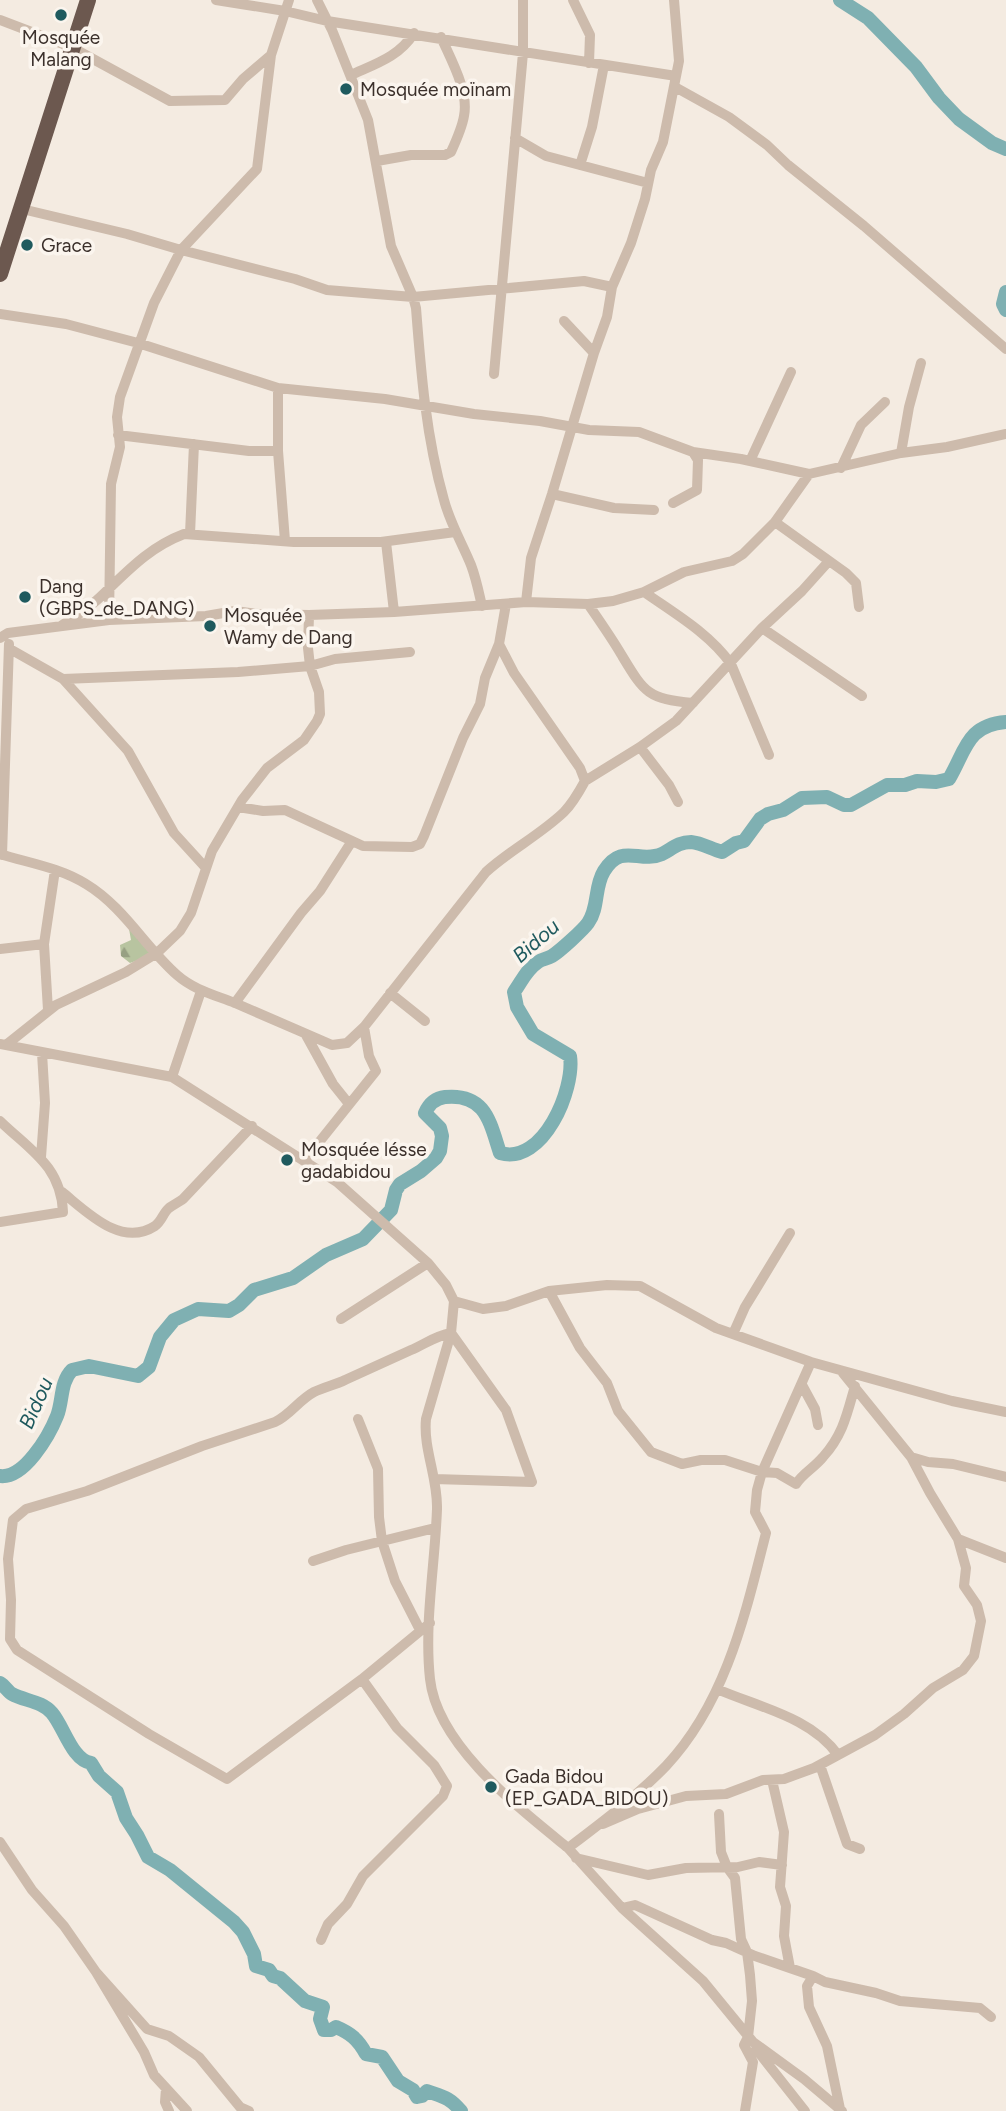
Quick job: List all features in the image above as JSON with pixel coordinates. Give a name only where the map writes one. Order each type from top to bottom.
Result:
[{"type":"highway","points":[[0,274],[88,0]]},
{"type":"street","points":[[216,0],[327,21],[589,62],[676,82],[767,145],[1006,349]]},
{"type":"street","points":[[109,620],[111,484],[120,447],[117,409],[138,343],[157,296],[181,250],[257,169],[271,55],[289,0]]},
{"type":"street","points":[[317,0],[351,75],[370,127],[391,246],[413,297],[425,407],[444,501],[471,566],[482,606]]},
{"type":"street","points":[[494,374],[523,53],[523,0]]},
{"type":"street","points":[[573,0],[590,34],[589,62]]},
{"type":"street","points":[[526,603],[531,558],[607,317],[612,287],[637,225],[663,142],[676,82],[679,52],[674,0]]},
{"type":"street","points":[[0,20],[71,47],[174,102],[225,100],[243,79],[271,55]]},
{"type":"street","points":[[351,75],[404,49],[414,33]]},
{"type":"street","points":[[377,161],[411,155],[445,155],[451,152],[465,114],[455,70],[441,37]]},
{"type":"street","points":[[580,165],[592,127],[604,65]]},
{"type":"street","points":[[515,138],[546,156],[648,183]]},
{"type":"street","points":[[22,209],[127,234],[327,290],[413,297],[584,281],[612,287]]},
{"type":"street","points":[[0,314],[66,324],[138,343],[278,388],[385,399],[425,407],[540,421],[571,428],[639,432],[693,452],[809,474],[901,453],[1006,435]]},
{"type":"street","points":[[565,321],[594,353]]},
{"type":"street","points":[[901,453],[921,363]]},
{"type":"street","points":[[750,461],[791,372]]},
{"type":"street","points":[[278,388],[278,451],[285,541]]},
{"type":"street","points":[[841,468],[861,425],[885,402]]},
{"type":"street","points":[[118,435],[249,451],[278,451]]},
{"type":"street","points":[[190,534],[194,444]]},
{"type":"street","points":[[673,503],[696,491],[698,460],[693,452]]},
{"type":"street","points":[[809,474],[775,522],[732,561],[684,572],[644,592],[613,601],[309,615],[235,611],[206,616],[109,620],[4,636],[10,649],[1,854],[55,870],[88,885],[125,916],[177,975],[201,992],[235,1003],[327,1044],[342,1045],[364,1027],[486,872],[503,856],[562,814],[571,805],[585,781],[676,721],[762,628],[830,561]]},
{"type":"street","points":[[552,494],[614,508],[654,510]]},
{"type":"street","points":[[775,522],[856,583],[859,607]]},
{"type":"street","points":[[60,627],[86,609],[122,573],[173,538],[190,534],[285,541],[386,542],[455,532]]},
{"type":"street","points":[[386,542],[394,612]]},
{"type":"street","points":[[644,592],[722,651],[731,664],[769,755]]},
{"type":"street","points":[[238,807],[264,811],[285,810],[360,845],[412,847],[419,844],[425,836],[463,738],[480,704],[485,678],[499,644],[506,604]]},
{"type":"street","points":[[588,604],[633,677],[642,686],[668,701],[693,703]]},
{"type":"street","points":[[3,1045],[48,1010],[115,978],[157,953],[180,932],[191,913],[212,851],[238,807],[267,768],[304,740],[320,714],[318,692],[310,666],[309,615]]},
{"type":"street","points":[[762,628],[862,696]]},
{"type":"street","points":[[499,644],[514,673],[580,768],[585,781]]},
{"type":"street","points":[[10,649],[62,679],[128,751],[174,833],[205,867]]},
{"type":"street","points":[[62,679],[238,672],[310,666],[335,659],[410,652]]},
{"type":"street","points":[[640,747],[669,785],[678,802]]},
{"type":"street","points":[[235,1003],[320,891],[352,841]]},
{"type":"street","points":[[48,1010],[44,944],[55,870]]},
{"type":"street","points":[[0,949],[44,944]]},
{"type":"street","points":[[172,1077],[201,992]]},
{"type":"street","points":[[390,993],[425,1021]]},
{"type":"street","points":[[304,1161],[376,1071],[369,1056],[364,1027]]},
{"type":"street","points":[[306,1035],[333,1084],[348,1104]]},
{"type":"street","points":[[3,1045],[172,1077],[337,1182],[428,1263],[446,1285],[454,1301],[451,1333],[426,1419],[425,1431],[437,1507],[430,1622],[430,1679],[436,1704],[458,1745],[495,1784],[568,1848],[622,1908],[703,1980],[753,2047],[762,2054],[806,2111]]},
{"type":"street","points":[[41,1157],[45,1103],[42,1053]]},
{"type":"street","points":[[0,1121],[41,1157],[62,1192],[117,1231],[131,1233],[160,1222],[168,1209],[183,1199],[252,1126]]},
{"type":"street","points":[[0,1222],[63,1212],[62,1192]]},
{"type":"street","points":[[733,1334],[745,1307],[790,1233]]},
{"type":"street","points":[[341,1319],[428,1263]]},
{"type":"street","points":[[454,1301],[483,1309],[506,1306],[548,1292],[607,1284],[640,1286],[702,1321],[811,1362],[952,1401],[1006,1412]]},
{"type":"street","points":[[548,1292],[580,1348],[607,1383],[618,1412],[647,1448],[677,1463],[718,1459],[762,1472],[777,1473],[793,1484],[797,1483],[804,1472],[821,1460],[841,1432],[855,1387]]},
{"type":"street","points":[[434,1479],[532,1482],[506,1410],[451,1333]]},
{"type":"street","points":[[430,1622],[362,1679],[227,1779],[149,1734],[17,1650],[10,1639],[11,1600],[4,1558],[13,1520],[26,1509],[87,1491],[202,1446],[275,1422],[284,1418],[297,1404],[317,1391],[432,1338],[451,1333]]},
{"type":"street","points":[[568,1848],[598,1826],[666,1766],[687,1740],[717,1689],[745,1617],[766,1533],[755,1512],[754,1504],[762,1472],[811,1362]]},
{"type":"street","points":[[598,1826],[638,1809],[686,1796],[726,1794],[762,1780],[783,1779],[820,1765],[898,1719],[933,1688],[963,1670],[974,1656],[981,1621],[977,1605],[964,1586],[966,1568],[958,1539],[911,1457],[842,1372]]},
{"type":"street","points":[[802,1385],[815,1409],[818,1425]]},
{"type":"street","points":[[358,1419],[361,1432],[378,1467],[382,1541],[395,1581],[420,1630]]},
{"type":"street","points":[[911,1457],[1006,1477]]},
{"type":"street","points":[[313,1561],[435,1528]]},
{"type":"street","points":[[958,1539],[1006,1558]]},
{"type":"street","points":[[321,1940],[328,1924],[347,1904],[363,1876],[443,1796],[447,1786],[434,1765],[397,1728],[362,1679]]},
{"type":"street","points":[[717,1689],[808,1727],[828,1741],[838,1755]]},
{"type":"street","points":[[820,1765],[848,1844],[860,1849]]},
{"type":"street","points":[[772,1780],[784,1832],[780,1886],[786,1906],[784,1936],[790,1968]]},
{"type":"street","points":[[719,1814],[722,1852],[727,1867],[735,1878],[741,1939],[747,1952],[752,2001],[748,2037],[744,2045],[753,2062],[744,2102],[745,2111]]},
{"type":"street","points":[[0,1842],[32,1890],[64,1926],[96,1972],[144,2052],[154,2075],[187,2111]]},
{"type":"street","points":[[576,1858],[648,1875],[686,1868],[727,1867],[759,1862],[782,1865]]},
{"type":"street","points":[[622,1908],[635,1905],[709,1939],[726,1943],[824,1982],[900,2001],[980,2008],[991,2017]]},
{"type":"street","points":[[96,1972],[147,2029],[169,2036],[198,2057],[240,2107],[249,2111]]},
{"type":"street","points":[[813,1976],[807,1986],[809,2007],[827,2046],[841,2110]]},
{"type":"street","points":[[748,2037],[841,2110]]},
{"type":"street","points":[[166,2090],[165,2102],[169,2111]]},
{"type":"green space","points":[[129,929],[152,952],[147,957],[130,963],[121,956],[120,945],[131,940]]},
{"type":"waterway","points":[[840,0],[868,18],[916,67],[959,119],[992,143],[1006,149]]},
{"type":"waterway","name":"Bidou","points":[[1006,292],[1003,304],[1006,310]]},
{"type":"waterway","name":"Bidou","points":[[0,1476],[18,1471],[42,1445],[57,1416],[64,1386],[72,1370],[89,1366],[138,1376],[149,1367],[160,1337],[174,1320],[198,1309],[229,1311],[254,1290],[293,1278],[326,1255],[363,1239],[391,1210],[400,1184],[421,1171],[440,1151],[440,1128],[425,1113],[436,1100],[459,1097],[478,1105],[489,1121],[500,1153],[516,1154],[530,1148],[542,1137],[561,1105],[567,1087],[570,1056],[533,1034],[517,1007],[514,992],[534,965],[556,953],[588,923],[594,911],[601,877],[611,862],[624,856],[646,857],[662,854],[686,842],[722,852],[744,841],[760,819],[783,810],[802,798],[827,797],[844,805],[851,805],[887,785],[949,779],[975,734],[993,724],[1006,722]]},
{"type":"waterway","points":[[0,1683],[12,1694],[38,1704],[52,1713],[73,1750],[84,1761],[91,1763],[99,1776],[117,1792],[126,1818],[148,1857],[170,1870],[234,1922],[243,1932],[254,1954],[256,1966],[269,1970],[305,2001],[323,2007],[320,2019],[324,2030],[336,2027],[341,2029],[357,2040],[366,2054],[382,2057],[398,2081],[413,2090],[417,2097],[427,2091],[449,2100],[461,2111]]},
{"type":"place","name":"Mosquée Malang","points":[[61,15]]},
{"type":"place","name":"Mosquée moïnam","points":[[346,89]]},
{"type":"place","name":"Grace","points":[[27,245]]},
{"type":"place","name":"Dang (GBPS_de_DANG)","points":[[25,597]]},
{"type":"place","name":"Mosquée Wamy de Dang","points":[[210,626]]},
{"type":"place","name":"Mosquée lésse gadabidou","points":[[287,1160]]},
{"type":"place","name":"Gada Bidou (EP_GADA_BIDOU)","points":[[491,1787]]}]
